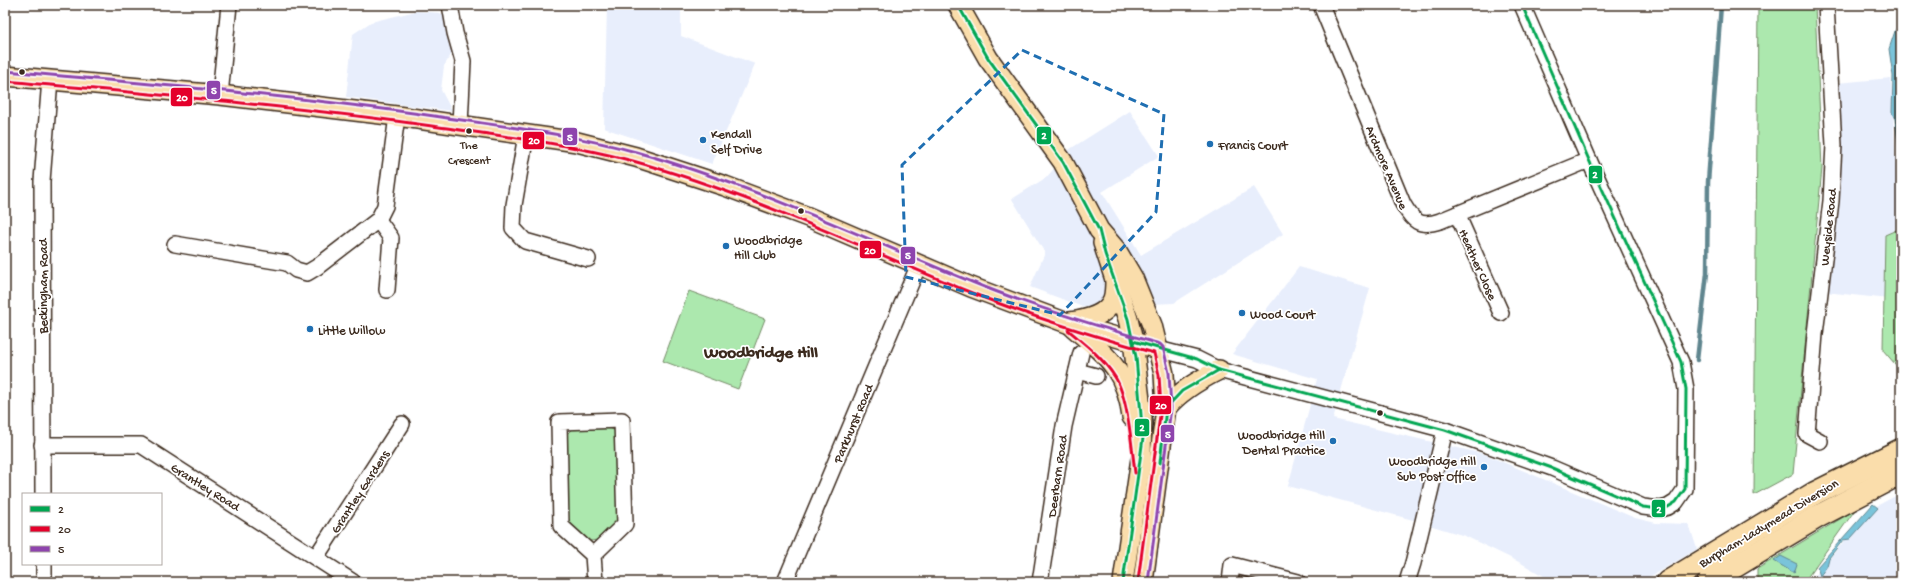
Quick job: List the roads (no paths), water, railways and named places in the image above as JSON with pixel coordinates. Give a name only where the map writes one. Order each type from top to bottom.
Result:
[{"type":"highway","name":"Burpham-Ladymead Diversion","points":[[1668,582],[1783,512],[1847,476],[1901,450]]},
{"type":"highway","points":[[1709,582],[1816,517],[1901,473]]},
{"type":"main road","points":[[960,6],[972,32],[995,69],[1062,162],[1099,230],[1116,251],[1132,278],[1150,317],[1164,374],[1166,408],[1143,582]]},
{"type":"main road","points":[[5,76],[220,95],[397,116],[577,142],[599,147],[698,176],[808,217],[971,287],[1067,323],[1158,349]]},
{"type":"main road","points":[[1099,230],[1105,254],[1115,279],[1134,341],[1142,417],[1143,438],[1140,469],[1123,582]]},
{"type":"main road","points":[[1067,323],[1091,319],[1104,310],[1113,299],[1115,279]]},
{"type":"main road","points":[[1067,323],[1106,356],[1121,376],[1131,407],[1140,469]]},
{"type":"main road","points":[[1166,408],[1187,388],[1219,370]]},
{"type":"street","points":[[220,95],[228,5]]},
{"type":"street","points":[[450,5],[455,33],[463,61],[460,126]]},
{"type":"street","name":"Ardmore Avenue","points":[[1321,5],[1403,204],[1411,218],[1426,224],[1457,214],[1589,160]]},
{"type":"street","points":[[1158,349],[1197,359],[1219,370],[1445,430],[1552,468],[1643,506],[1660,508],[1676,502],[1685,488],[1686,463],[1686,389],[1681,362],[1589,160],[1522,5]]},
{"type":"street","name":"Weyside Road","points":[[1820,441],[1807,434],[1815,334],[1831,201],[1834,146],[1826,5]]},
{"type":"street","name":"Beckingham Road","points":[[43,493],[42,162],[50,79]]},
{"type":"street","points":[[175,244],[287,263],[296,270],[307,273],[378,220],[385,206],[397,116]]},
{"type":"street","points":[[526,135],[514,204],[513,228],[525,241],[588,259]]},
{"type":"street","name":"Heather Close","points":[[1457,214],[1501,313]]},
{"type":"street","points":[[378,220],[391,238],[387,290]]},
{"type":"street","name":"Parkhurst Road","points":[[785,582],[919,264]]},
{"type":"street","name":"Deerbarn Road","points":[[1040,582],[1064,426],[1081,353]]},
{"type":"street","points":[[1077,371],[1096,376]]},
{"type":"street","points":[[593,555],[625,524],[622,420],[559,422],[561,526],[593,555],[595,582]]},
{"type":"street","name":"Grantley Gardens","points":[[316,557],[402,424]]},
{"type":"street","points":[[1407,582],[1414,563],[1445,430]]},
{"type":"street","name":"Grantley Road","points":[[42,445],[141,445],[353,582]]},
{"type":"street","points":[[44,565],[44,582]]},
{"type":"street","points":[[1230,582],[1232,565],[1298,582]]},
{"type":"water","points":[[1901,19],[1901,167],[1895,119],[1892,113],[1893,76],[1889,49]]},
{"type":"water","points":[[1873,504],[1878,508],[1850,539],[1843,540],[1829,558],[1827,566],[1820,576],[1817,567]]},
{"type":"water","points":[[1781,556],[1797,564],[1794,573],[1774,561]]},
{"type":"waterway","points":[[1697,360],[1707,273],[1708,182],[1721,5]]},
{"type":"place","name":"The Crescent","points":[[469,131]]},
{"type":"place","name":"Kendall Self Drive","points":[[703,140]]},
{"type":"place","name":"Francis Court","points":[[1210,144]]},
{"type":"place","name":"Woodbridge Hill Club","points":[[726,246]]},
{"type":"place","name":"Wood Court","points":[[1242,313]]},
{"type":"place","name":"Little Willow","points":[[310,329]]},
{"type":"place","name":"Woodbridge Hill Dental Practice","points":[[1333,441]]},
{"type":"place","name":"Woodbridge Hill Sub Post Office","points":[[1484,467]]},
{"type":"district","name":"Woodbridge Hill","points":[[761,351]]}]
